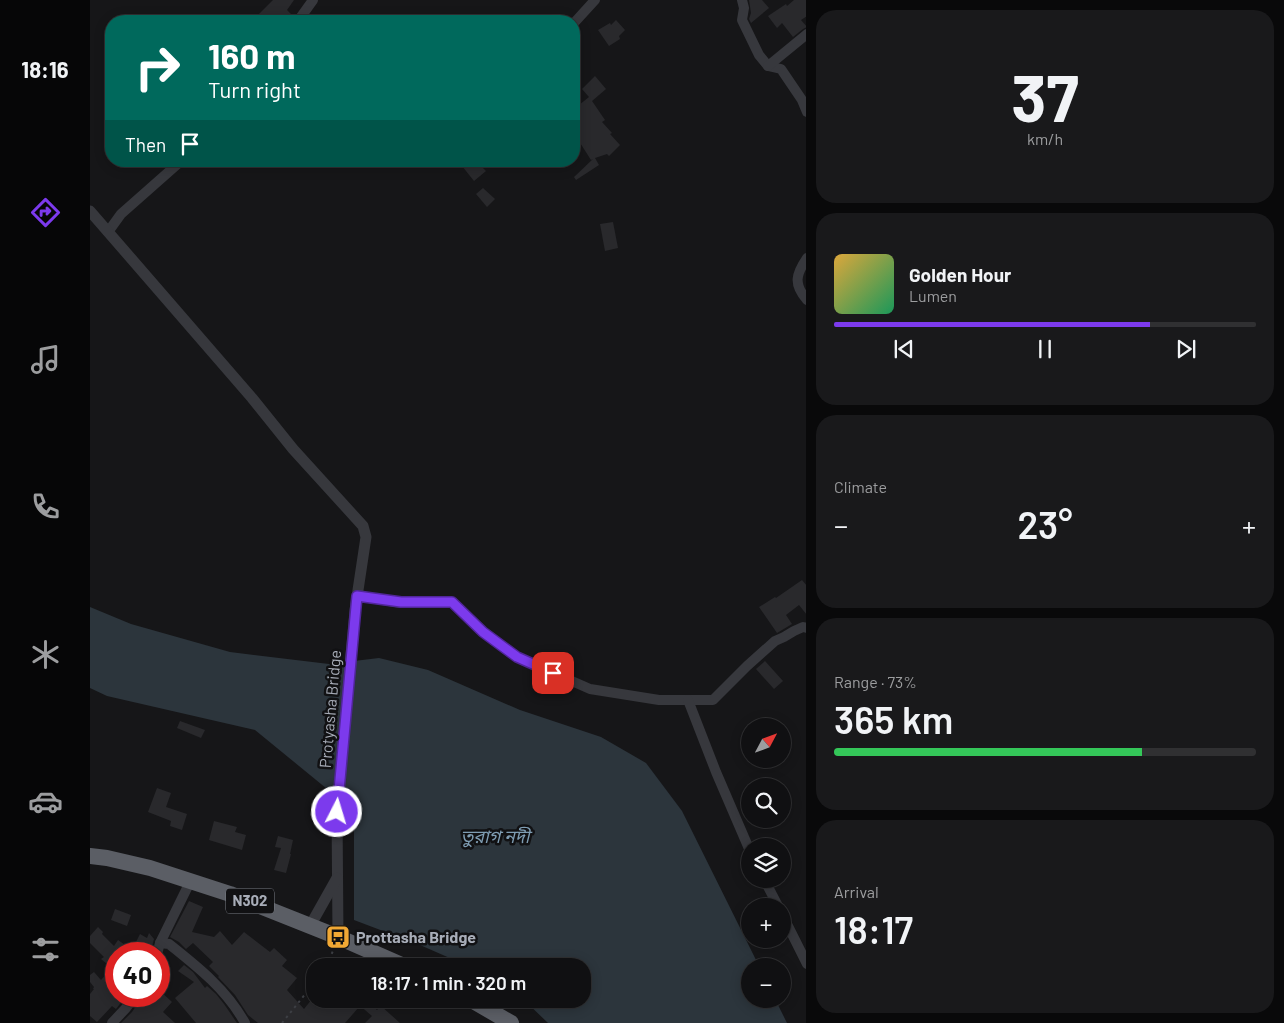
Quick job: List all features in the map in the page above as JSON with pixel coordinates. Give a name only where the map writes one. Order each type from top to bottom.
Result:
[{"type":"highway","name":"N302","points":[[90,856],[150,868],[230,894],[386,958]]},
{"type":"highway","points":[[485,1008],[511,1023]]},
{"type":"street","points":[[302,15],[313,0]]},
{"type":"street","points":[[580,16],[595,0]]},
{"type":"street","points":[[742,0],[744,8],[742,20],[759,55],[768,66],[780,69],[802,100],[806,112]]},
{"type":"street","points":[[768,66],[806,34]]},
{"type":"street","points":[[108,232],[120,214],[174,167]]},
{"type":"street","name":"Protyasha Bridge","points":[[90,211],[252,398],[293,449],[363,526],[366,537],[355,610],[337,812],[338,937]]},
{"type":"street","points":[[806,258],[798,271],[797,281],[806,300]]},
{"type":"street","points":[[357,596],[401,602],[452,602],[483,632],[517,657],[590,689],[659,700],[714,700],[775,641],[794,630],[806,628]]},
{"type":"street","points":[[688,700],[744,838]]},
{"type":"street","points":[[310,926],[338,876]]},
{"type":"street","points":[[160,942],[190,882]]},
{"type":"street","points":[[791,933],[806,964]]},
{"type":"street","points":[[170,945],[208,976],[232,1001],[245,1023]]},
{"type":"street","points":[[112,1023],[127,1007]]},
{"type":"path","points":[[330,958],[338,937]]},
{"type":"path","points":[[282,1023],[306,993]]},
{"type":"water","name":"তুরাগ নদী","points":[[90,607],[131,624],[230,652],[329,664],[379,658],[428,670],[520,710],[601,737],[646,763],[682,811],[741,930],[741,948],[750,948],[755,958],[741,958],[741,1008],[780,1008],[787,1023],[548,1023],[532,1008],[591,1008],[591,958],[450,958],[354,920],[354,811],[255,730],[107,696],[90,688]]},
{"type":"building","points":[[273,0],[294,0],[287,10],[292,15],[258,15]]},
{"type":"building","points":[[749,0],[762,0],[769,8],[751,23],[749,19],[751,13]]},
{"type":"building","points":[[794,0],[806,0],[806,17],[801,20],[806,28],[793,37],[782,23],[777,28],[768,16],[786,4],[787,6]]},
{"type":"building","points":[[616,20],[625,30],[619,36],[620,39],[609,46],[598,30],[610,23],[611,25]]},
{"type":"building","points":[[595,76],[606,89],[592,101],[605,120],[602,122],[620,145],[609,156],[607,154],[595,158],[599,165],[576,180],[574,177],[593,159],[591,160],[580,143],[580,104],[589,97],[582,89]]},
{"type":"building","points":[[463,167],[482,167],[486,171],[474,181]]},
{"type":"building","points":[[483,188],[495,199],[487,207],[476,194]]},
{"type":"building","points":[[613,222],[618,248],[605,251],[600,224]]},
{"type":"building","points":[[802,580],[806,585],[806,614],[799,605],[786,615],[792,624],[777,633],[759,607]]},
{"type":"building","points":[[765,661],[783,681],[774,689],[756,669]]},
{"type":"building","points":[[180,721],[205,730],[201,738],[177,728]]},
{"type":"building","points":[[157,788],[171,793],[166,807],[187,814],[182,830],[170,826],[171,821],[148,812]]},
{"type":"building","points":[[214,821],[237,827],[235,832],[246,835],[242,850],[209,840]]},
{"type":"building","points":[[278,836],[293,840],[286,873],[274,870],[281,848],[275,847]]},
{"type":"building","points":[[189,901],[203,907],[192,932],[214,937],[220,931],[232,945],[244,932],[270,952],[274,948],[287,960],[282,966],[297,978],[287,990],[304,1009],[306,1006],[358,1008],[345,1023],[258,1023],[248,1015],[235,995],[209,966],[213,962],[193,943],[186,949],[170,937]]},
{"type":"building","points":[[115,909],[131,915],[127,926],[111,920]]},
{"type":"building","points":[[98,927],[110,942],[105,942],[105,962],[101,959],[104,957],[90,943],[90,936]]},
{"type":"building","points":[[149,933],[154,939],[153,942],[136,942],[140,934],[147,938]]},
{"type":"building","points":[[184,965],[193,972],[205,988],[207,986],[216,994],[237,1023],[196,1023],[175,998],[194,982],[178,971]]},
{"type":"building","points":[[94,972],[101,980],[105,976],[105,1007],[111,1007],[97,1022],[90,1016],[90,994],[94,987],[90,982],[90,975]]},
{"type":"building","points":[[135,1007],[168,1007],[163,1012],[175,1023],[121,1023]]},
{"type":"building","points":[[363,1008],[374,1008],[377,1010],[383,1008],[400,1023],[365,1023],[372,1016]]},
{"type":"place","name":"Prottasha Bridge","points":[[338,937]]},
{"type":"route","points":[[337,812],[357,596],[401,602],[452,602],[483,632],[517,657],[553,673]]}]
